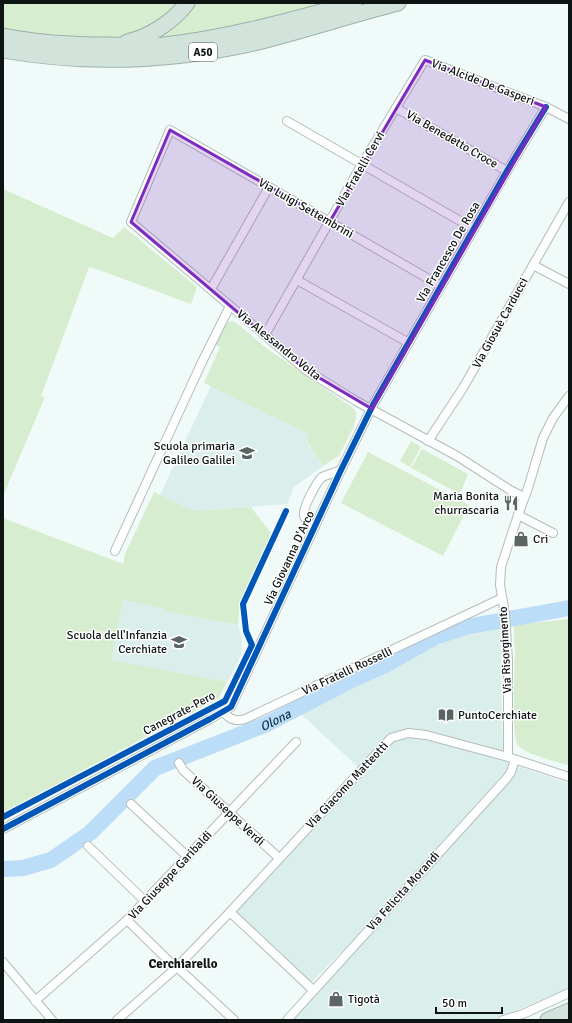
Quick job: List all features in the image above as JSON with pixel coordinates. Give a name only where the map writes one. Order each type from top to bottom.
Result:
[{"type":"highway","points":[[115,45],[130,42],[168,22],[187,3]]},
{"type":"highway","points":[[3,36],[44,42],[131,46],[162,45],[267,27],[354,3]]},
{"type":"highway","name":"A50","points":[[3,50],[82,58],[141,58],[172,56],[256,42],[398,3]]},
{"type":"highway","points":[[548,1020],[569,1011]]},
{"type":"street","name":"Via Alcide De Gasperi","points":[[396,108],[425,60],[546,106],[569,119]]},
{"type":"street","name":"Via Francesco De Rosa","points":[[372,409],[507,171],[546,106]]},
{"type":"street","name":"Via Fratelli Cervi","points":[[265,335],[362,164],[396,108]]},
{"type":"street","name":"Via Benedetto Croce","points":[[396,108],[507,171]]},
{"type":"street","points":[[287,121],[474,229]]},
{"type":"street","name":"Via Luigi Settembrini","points":[[131,222],[170,130],[442,286]]},
{"type":"street","points":[[211,289],[269,187]]},
{"type":"street","name":"Via Giosuè Carducci","points":[[428,441],[463,388],[569,202]]},
{"type":"street","name":"Via Alessandro Volta","points":[[131,222],[306,370],[428,441],[457,456],[510,490],[524,497]]},
{"type":"street","points":[[533,265],[569,284]]},
{"type":"street","points":[[297,280],[409,343]]},
{"type":"street","points":[[115,551],[202,362],[230,306]]},
{"type":"street","name":"Via Risorgimento","points":[[511,758],[507,637],[500,585],[501,567],[540,444],[552,418],[569,396]]},
{"type":"street","name":"Via Giovanna D'Arco","points":[[223,712],[231,707],[234,701],[372,409]]},
{"type":"street","points":[[315,527],[308,523],[304,516],[304,510],[311,495],[322,477],[342,470]]},
{"type":"street","points":[[518,515],[553,534]]},
{"type":"street","name":"Via Fratelli Rosselli","points":[[223,712],[228,717],[236,721],[245,719],[502,598]]},
{"type":"street","points":[[3,829],[223,712]]},
{"type":"street","name":"Via Giacomo Matteotti","points":[[230,912],[391,738],[408,733],[426,734],[511,758]]},
{"type":"street","name":"Via Giuseppe Garibaldi","points":[[35,1001],[127,920],[296,742]]},
{"type":"street","points":[[511,758],[569,777]]},
{"type":"street","name":"Via Felicita Morandi","points":[[287,1020],[312,990],[507,778],[511,772],[511,758]]},
{"type":"street","name":"Via Giuseppe Verdi","points":[[179,763],[183,770],[279,858]]},
{"type":"street","points":[[131,804],[188,857]]},
{"type":"street","points":[[88,846],[145,901]]},
{"type":"street","points":[[117,1020],[176,967],[230,912],[312,990]]},
{"type":"street","points":[[127,920],[234,1020]]},
{"type":"street","points":[[3,962],[52,1020]]},
{"type":"street","points":[[513,1020],[569,993]]},
{"type":"street","points":[[503,1020],[523,1014]]},
{"type":"highlighted area","points":[[425,60],[546,107],[372,409],[306,370],[131,222],[170,130],[330,221]]},
{"type":"shaded area","name":"Scuola primaria Galileo Galilei","points":[[211,386],[309,434],[306,441],[323,466],[294,487],[287,504],[193,511],[160,495]]},
{"type":"shaded area","name":"Scuola dell'Infanzia Cerchiate","points":[[123,600],[164,608],[164,611],[238,625],[242,637],[242,648],[239,660],[227,682],[112,660]]},
{"type":"shaded area","points":[[502,628],[501,664],[503,761],[567,783],[569,782],[569,988],[493,1020],[294,1020],[348,954],[345,948],[308,986],[226,911],[359,768],[301,714],[340,692],[445,640]]},
{"type":"green space","points":[[3,3],[181,3],[161,21],[124,38],[109,40],[3,32]]},
{"type":"green space","points":[[192,3],[335,3],[235,30],[147,42]]},
{"type":"green space","points":[[3,189],[113,238],[124,227],[197,287],[191,304],[89,267],[41,396],[45,397],[3,496]]},
{"type":"green space","points":[[233,321],[262,345],[352,407],[356,412],[356,419],[353,428],[339,456],[323,466],[306,440],[309,434],[204,383],[220,347],[215,345],[224,326],[228,322]]},
{"type":"green space","points":[[411,441],[421,447],[410,467],[400,461]]},
{"type":"green space","points":[[422,449],[468,474],[460,494],[411,468]]},
{"type":"green space","points":[[368,452],[469,505],[443,556],[341,503]]},
{"type":"green space","points":[[154,492],[193,511],[251,507],[271,533],[240,604],[238,625],[164,611],[164,608],[123,600],[112,660],[227,682],[219,698],[3,813],[3,518],[123,564],[125,554]]},
{"type":"green space","points":[[569,619],[569,765],[527,752],[518,745],[515,728],[514,700],[514,625]]},
{"type":"waterway","name":"Olona","points":[[3,869],[23,868],[51,860],[90,833],[155,768],[267,724],[352,680],[385,665],[435,637],[466,627],[569,608]]},
{"type":"cycle path","points":[[3,829],[231,707],[341,470],[373,405],[507,171],[546,107]]},
{"type":"cycle path","name":"Canegrate-Pero","points":[[3,817],[225,701],[252,645],[246,631],[243,604],[286,511]]},
{"type":"place","name":"Scuola primaria Galileo Galilei","points":[[247,453]]},
{"type":"place","name":"Maria Bonita churrascaria","points":[[511,503]]},
{"type":"place","name":"Cri","points":[[521,539]]},
{"type":"place","name":"Scuola dell'Infanzia Cerchiate","points":[[179,642]]},
{"type":"place","name":"PuntoCerchiate","points":[[446,715]]},
{"type":"place","name":"Tigotà","points":[[336,999]]},
{"type":"district","name":"Cerchiarello","points":[[183,963]]}]
